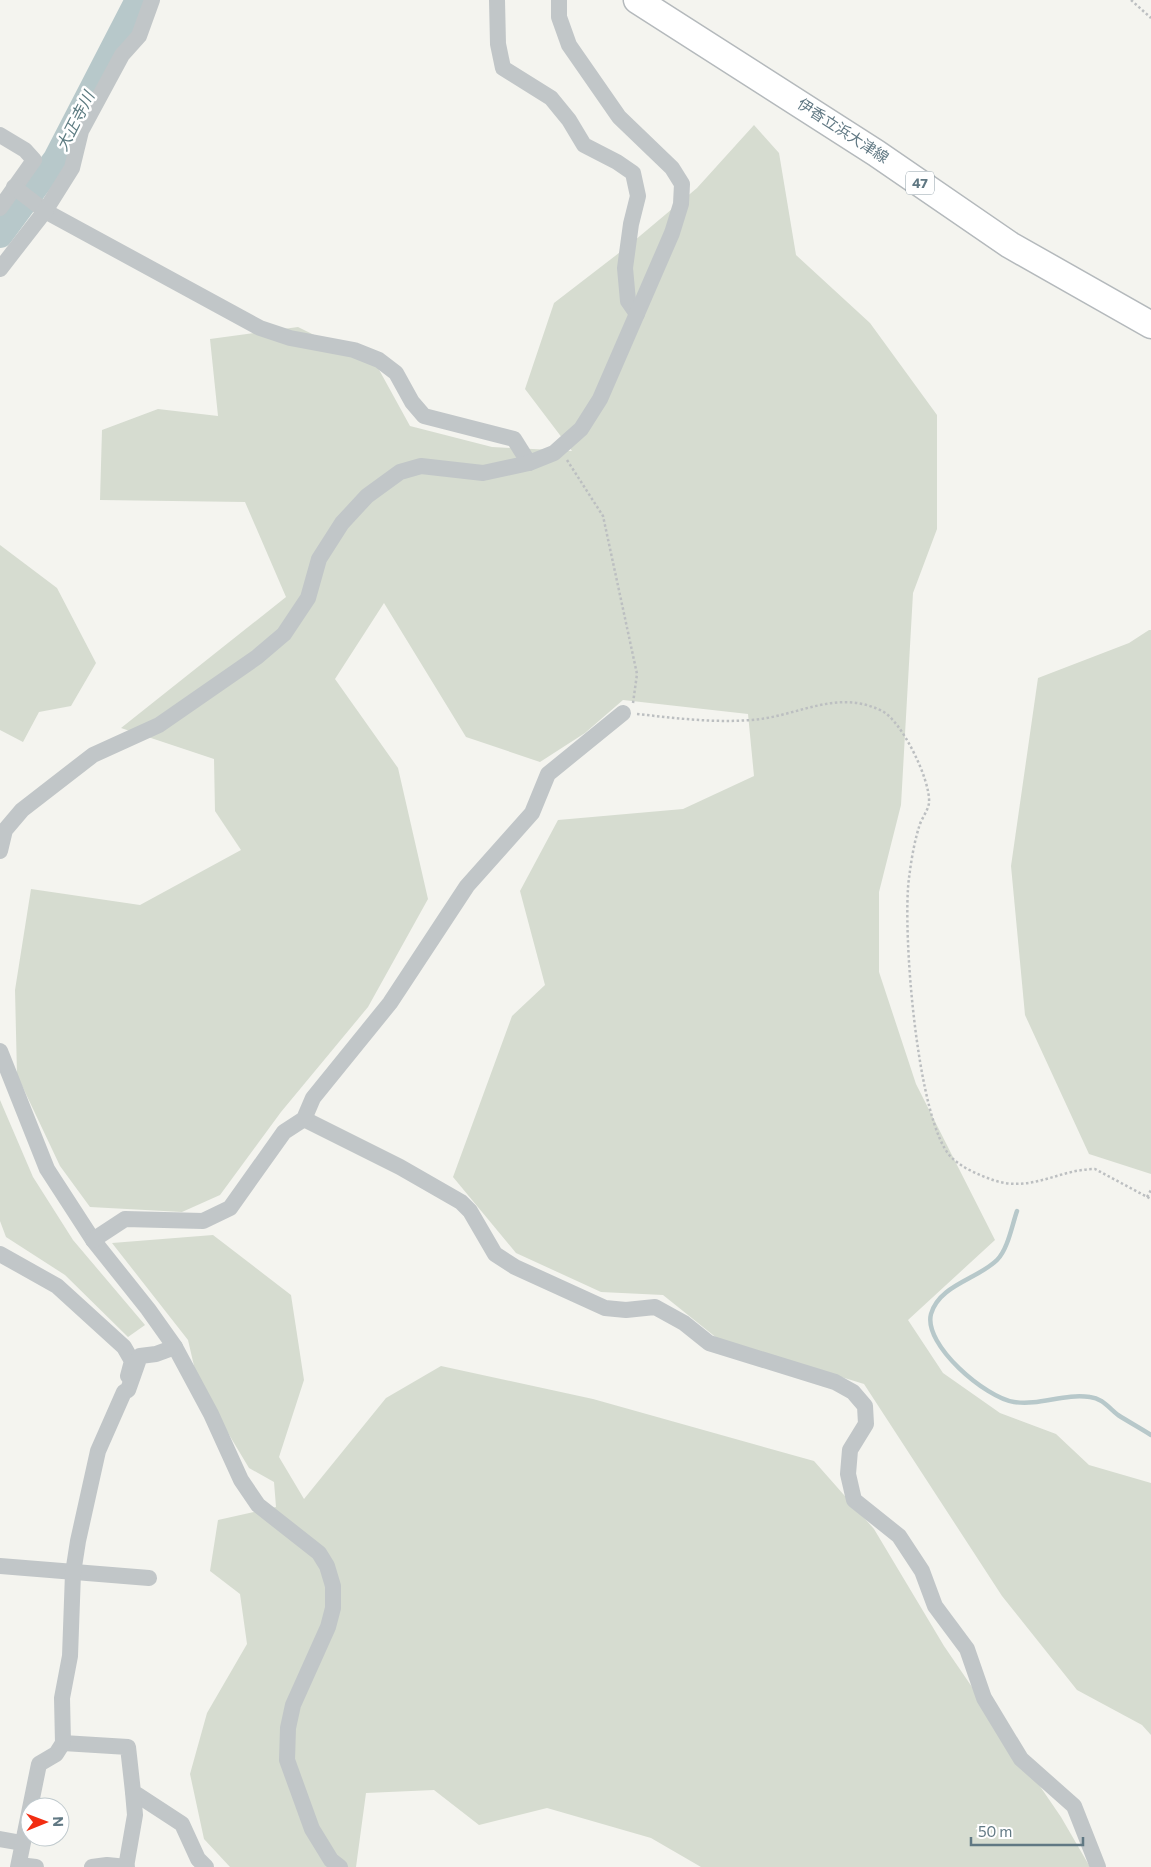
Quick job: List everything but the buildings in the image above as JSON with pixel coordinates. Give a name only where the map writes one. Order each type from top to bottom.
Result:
[{"type":"main road","name":"伊香立浜大津線","points":[[637,0],[843,131],[1010,245],[1151,325]]},
{"type":"street","points":[[0,269],[45,211],[72,168],[81,131],[122,55],[139,36],[152,0]]},
{"type":"street","points":[[497,0],[498,44],[503,68],[551,98],[569,120],[584,145],[617,162],[633,174],[638,196],[631,224],[625,268],[628,300],[637,314]]},
{"type":"street","points":[[0,851],[4,830],[22,810],[93,755],[159,725],[256,657],[284,634],[308,598],[319,559],[342,523],[367,496],[400,472],[421,466],[483,473],[529,463],[554,454],[581,429],[600,399],[672,233],[681,204],[682,184],[672,168],[619,117],[569,45],[559,17],[559,0]]},
{"type":"street","points":[[0,135],[25,150],[34,160],[0,208]]},
{"type":"street","points":[[14,187],[45,211],[260,328],[290,338],[354,350],[380,360],[396,373],[412,402],[424,416],[514,439],[529,463]]},
{"type":"street","points":[[93,1240],[125,1219],[203,1221],[230,1208],[284,1132],[304,1119],[313,1098],[390,1003],[467,886],[532,813],[548,774],[623,713]]},
{"type":"street","points":[[0,1051],[47,1169],[93,1240],[175,1346],[211,1414],[241,1480],[258,1505],[319,1553],[327,1566],[333,1586],[333,1608],[328,1627],[293,1705],[288,1728],[287,1760],[312,1829],[331,1860],[340,1867]]},
{"type":"street","points":[[304,1119],[400,1167],[461,1202],[470,1211],[495,1254],[514,1267],[605,1308],[626,1310],[655,1307],[684,1323],[709,1343],[835,1382],[853,1392],[865,1406],[866,1424],[850,1450],[848,1474],[854,1500],[899,1536],[922,1571],[935,1606],[967,1649],[984,1698],[1021,1758],[1074,1806],[1098,1867]]},
{"type":"street","points":[[0,1254],[57,1286],[124,1347],[132,1361],[124,1392],[98,1451],[90,1482],[73,1573],[70,1656],[62,1698],[63,1743],[56,1754],[39,1764],[32,1797]]},
{"type":"street","points":[[124,1392],[128,1390],[140,1356],[156,1354],[175,1346]]},
{"type":"street","points":[[0,1566],[149,1578]]},
{"type":"street","points":[[63,1743],[128,1747],[135,1816],[127,1867],[106,1865],[92,1867]]},
{"type":"street","points":[[133,1792],[182,1824],[198,1864]]},
{"type":"street","points":[[0,1839],[20,1843]]},
{"type":"street","points":[[21,1847],[19,1866],[36,1867]]},
{"type":"path","points":[[1131,0],[1151,18]]},
{"type":"path","points":[[560,448],[603,516],[636,674],[634,702],[623,713]]},
{"type":"path","points":[[623,713],[713,722],[754,720],[835,702],[860,702],[885,712],[917,756],[929,802],[919,826],[908,878],[906,942],[922,1073],[930,1109],[940,1138],[950,1156],[972,1171],[994,1181],[1018,1186],[1095,1169],[1149,1198],[1151,1190]]},
{"type":"shaded area","points":[[754,125],[779,153],[796,255],[870,323],[937,415],[937,529],[913,593],[901,805],[879,892],[879,972],[916,1084],[995,1240],[908,1320],[943,1373],[1000,1413],[1056,1434],[1089,1465],[1151,1483],[1151,1735],[1142,1725],[1077,1690],[1002,1596],[864,1384],[718,1339],[663,1295],[601,1292],[516,1253],[453,1177],[512,1016],[545,985],[520,891],[558,820],[683,809],[754,776],[748,714],[623,700],[585,733],[540,762],[466,737],[384,603],[335,679],[398,768],[428,899],[368,1007],[281,1112],[220,1195],[182,1212],[90,1207],[60,1166],[17,1075],[15,990],[31,889],[140,905],[241,850],[215,811],[214,759],[121,728],[286,597],[245,502],[100,500],[102,430],[158,409],[218,416],[210,339],[298,327],[377,366],[410,426],[492,447],[572,451],[525,389],[554,303],[628,246],[697,188]]},
{"type":"shaded area","points":[[0,545],[57,588],[96,663],[71,706],[39,712],[23,742],[0,730]]},
{"type":"shaded area","points":[[1151,630],[1151,1174],[1089,1154],[1025,1015],[1011,866],[1038,678],[1129,643]]},
{"type":"shaded area","points":[[0,1100],[33,1177],[73,1240],[145,1325],[128,1337],[65,1275],[6,1237],[0,1221]]},
{"type":"shaded area","points":[[213,1235],[291,1295],[304,1380],[279,1457],[304,1499],[386,1398],[441,1366],[593,1399],[814,1461],[874,1529],[944,1646],[1061,1817],[1090,1867],[701,1867],[651,1838],[547,1808],[479,1825],[434,1790],[366,1793],[356,1867],[230,1867],[204,1839],[190,1774],[207,1713],[247,1644],[240,1594],[210,1571],[218,1520],[276,1507],[274,1482],[249,1468],[198,1383],[188,1340],[112,1243]]},
{"type":"waterway","name":"大正寺川","points":[[0,235],[56,159],[138,0]]},
{"type":"waterway","points":[[1017,1211],[1007,1243],[997,1260],[989,1267],[950,1289],[935,1304],[931,1314],[931,1327],[937,1340],[946,1354],[973,1381],[1002,1398],[1024,1403],[1080,1396],[1094,1398],[1102,1401],[1118,1415],[1151,1435]]}]
